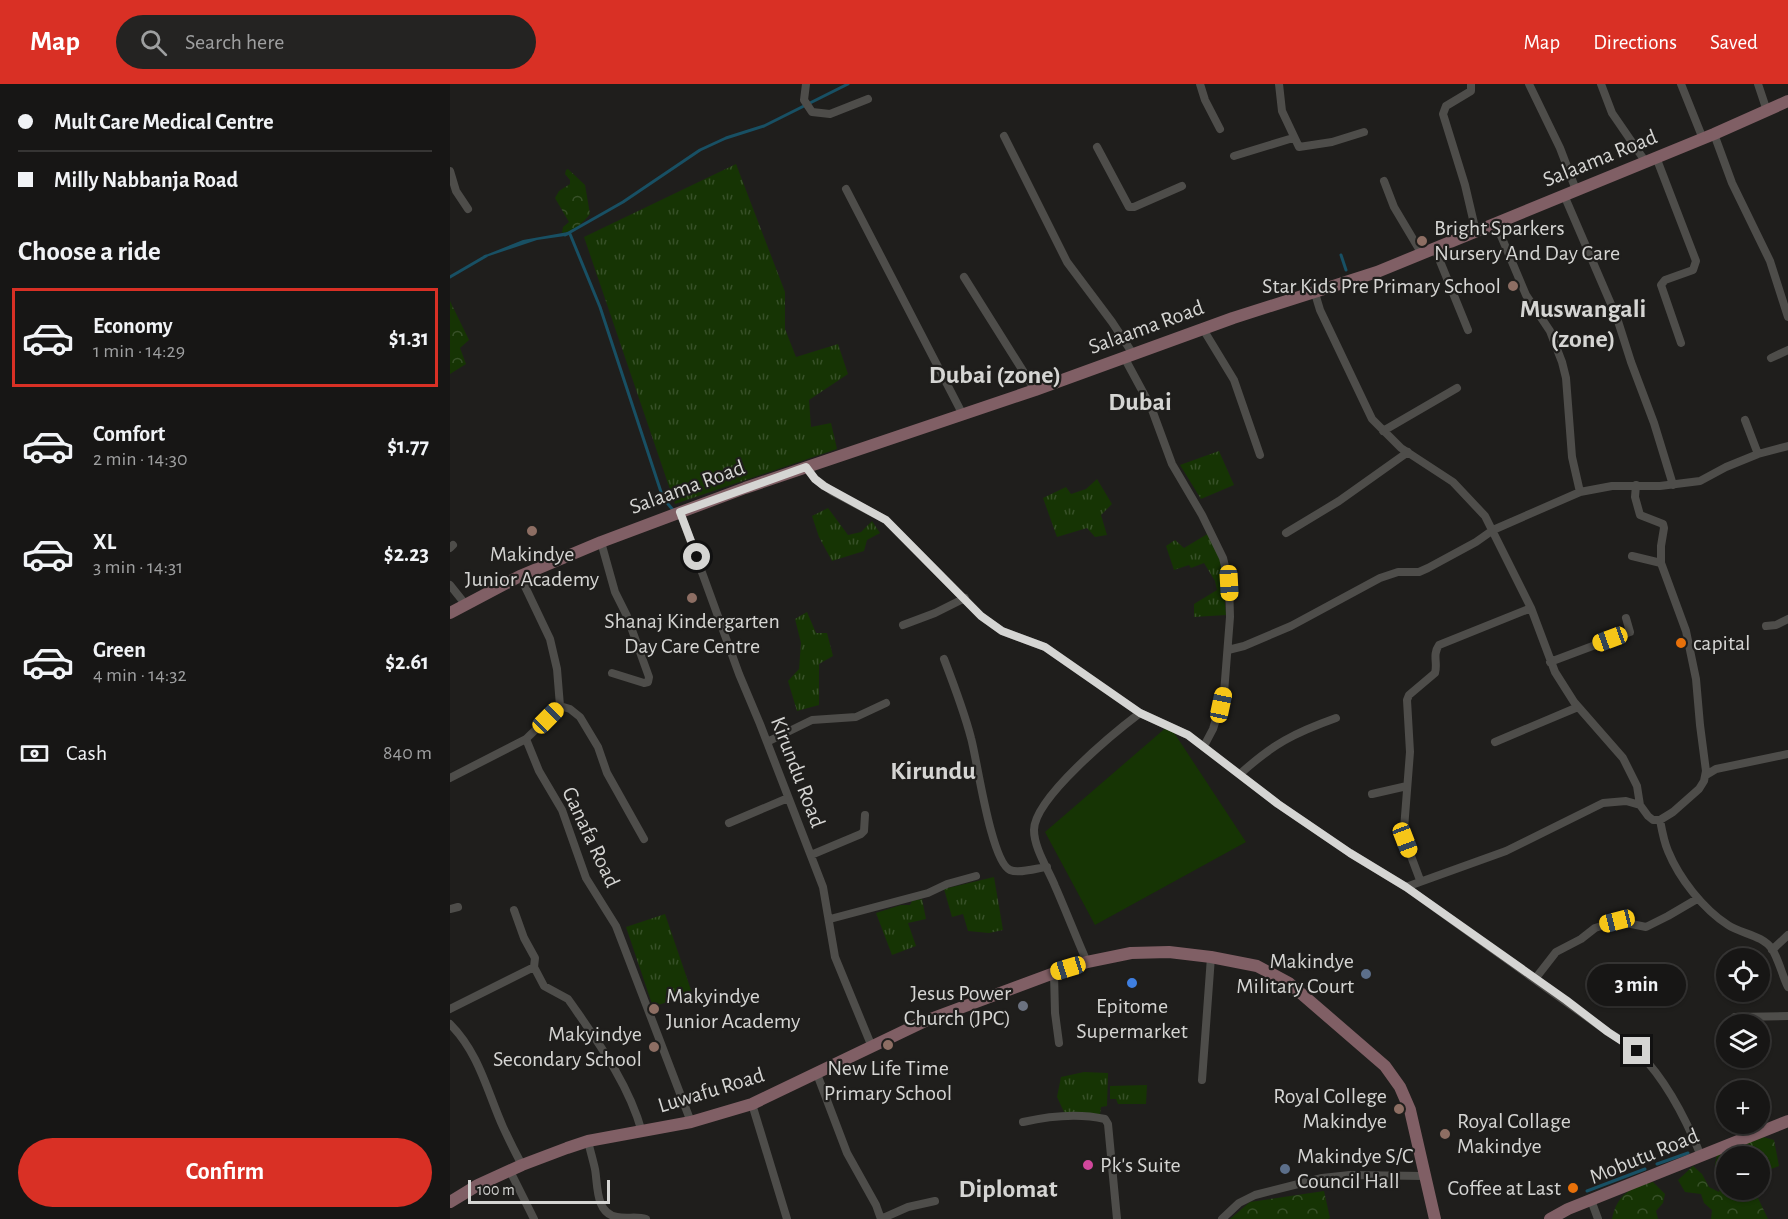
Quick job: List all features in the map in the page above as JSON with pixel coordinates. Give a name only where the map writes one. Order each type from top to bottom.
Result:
[{"type":"street","points":[[806,84],[804,100],[812,112],[830,114],[868,99]]},
{"type":"street","points":[[1200,84],[1205,100],[1220,129]]},
{"type":"street","points":[[1279,84],[1282,111],[1293,138],[1301,148],[1332,142],[1364,132]]},
{"type":"street","points":[[1472,84],[1470,92],[1446,106],[1443,114],[1465,185],[1476,232]]},
{"type":"street","points":[[1529,84],[1560,148],[1576,190]]},
{"type":"street","points":[[1601,84],[1612,112],[1651,159],[1696,261],[1693,270],[1665,280],[1661,285],[1681,342]]},
{"type":"street","points":[[1681,84],[1770,261],[1788,317]]},
{"type":"street","points":[[1758,84],[1767,111]]},
{"type":"street","name":"Salaama Road","points":[[450,614],[520,576],[601,542],[806,467],[963,415],[1314,291],[1368,275],[1708,137],[1788,101]]},
{"type":"street","points":[[1004,136],[1067,262],[1112,322],[1151,408],[1172,464],[1203,515],[1223,558],[1229,594],[1228,650],[1221,705],[1214,729],[1204,746]]},
{"type":"street","points":[[1234,156],[1293,138]]},
{"type":"street","points":[[1097,147],[1128,207],[1134,207],[1182,186]]},
{"type":"street","points":[[450,171],[456,191],[468,209]]},
{"type":"street","points":[[1384,181],[1394,207],[1422,254]]},
{"type":"street","points":[[846,189],[963,415]]},
{"type":"street","points":[[1564,195],[1617,318],[1654,423],[1672,485]]},
{"type":"street","points":[[1496,224],[1526,295],[1550,331],[1562,362],[1568,398],[1572,457],[1580,492]]},
{"type":"street","points":[[1435,249],[1468,330]]},
{"type":"street","points":[[964,277],[1035,390]]},
{"type":"street","points":[[1314,291],[1320,310],[1372,419],[1408,452],[1453,482],[1478,506],[1493,530],[1531,608],[1550,662],[1578,707],[1623,758],[1637,786],[1640,805],[1648,816],[1653,820],[1660,820],[1689,800],[1699,789],[1706,775],[1716,769],[1788,754]]},
{"type":"street","points":[[1203,329],[1234,380],[1260,455]]},
{"type":"street","points":[[1772,358],[1788,350]]},
{"type":"street","points":[[1383,431],[1458,388]]},
{"type":"street","points":[[1745,420],[1758,454]]},
{"type":"street","points":[[1228,650],[1244,646],[1291,626],[1380,578],[1398,572],[1419,572],[1428,568],[1493,530],[1580,492],[1612,486],[1672,485],[1707,479],[1726,467],[1758,454],[1788,446]]},
{"type":"street","points":[[1286,533],[1339,501],[1408,452]]},
{"type":"street","points":[[806,467],[824,486],[886,520],[993,626],[1045,647],[1140,713],[1188,735],[1319,833],[1406,887],[1637,1051],[1657,1074],[1677,1105],[1701,1156]]},
{"type":"street","points":[[1636,485],[1635,497],[1640,515],[1663,524],[1664,528],[1661,563],[1689,640],[1696,679],[1706,775]]},
{"type":"street","name":"Kirundu Road","points":[[680,512],[739,674],[823,886],[835,957],[872,1047]]},
{"type":"street","points":[[601,542],[615,592],[627,615],[649,677],[648,682],[644,683],[612,673]]},
{"type":"street","points":[[1632,556],[1661,563]]},
{"type":"street","points":[[520,576],[550,639],[560,706]]},
{"type":"street","points":[[450,585],[466,605]]},
{"type":"street","points":[[903,626],[935,614],[965,598]]},
{"type":"street","points":[[1420,880],[1405,840],[1404,829],[1410,752],[1407,700],[1413,691],[1435,673],[1437,668],[1435,651],[1439,645],[1531,608]]},
{"type":"street","points":[[1550,662],[1630,632],[1626,618]]},
{"type":"street","points":[[1766,626],[1776,625],[1788,619]]},
{"type":"street","points":[[944,659],[959,696],[975,753],[978,780],[990,828],[1004,865],[1014,871],[1047,867]]},
{"type":"street","points":[[767,742],[812,720],[856,717],[886,704]]},
{"type":"street","points":[[450,778],[526,739],[560,706]]},
{"type":"street","points":[[560,706],[570,709],[580,717],[598,747],[608,773],[644,839]]},
{"type":"street","points":[[1495,742],[1578,707]]},
{"type":"street","points":[[1087,962],[1065,914],[1034,834],[1035,823],[1038,814],[1063,783],[1094,751],[1140,713]]},
{"type":"street","points":[[1240,774],[1281,741],[1336,718]]},
{"type":"street","name":"Ganafa Road","points":[[526,739],[539,771],[562,810],[585,878],[616,926],[691,1122]]},
{"type":"street","points":[[1372,794],[1407,786]]},
{"type":"street","points":[[729,823],[788,798]]},
{"type":"street","points":[[1406,887],[1420,880],[1469,866],[1506,851],[1603,803],[1626,801],[1640,805]]},
{"type":"street","points":[[811,855],[861,834],[864,831],[865,815]]},
{"type":"street","points":[[1660,820],[1670,856],[1697,899],[1728,925],[1758,938],[1772,950],[1788,987]]},
{"type":"street","points":[[830,919],[928,893],[947,884],[976,876]]},
{"type":"street","points":[[1535,979],[1556,952],[1581,939],[1595,928],[1617,921],[1646,927],[1697,899]]},
{"type":"street","points":[[514,910],[524,938],[535,958],[534,967],[544,986],[568,999],[573,1006],[606,1055],[633,1104],[642,1131]]},
{"type":"street","points":[[1772,950],[1788,935]]},
{"type":"street","name":"Luwafu Road","points":[[450,1202],[478,1185],[522,1165],[588,1141],[691,1122],[752,1104],[925,1021],[1054,973],[1087,962],[1143,952],[1169,952],[1257,966],[1289,983],[1385,1066],[1400,1087],[1410,1110],[1435,1219]]},
{"type":"street","points":[[1202,1080],[1211,957]]},
{"type":"street","points":[[450,1009],[534,967]]},
{"type":"street","points":[[1054,973],[1059,1043]]},
{"type":"street","points":[[1770,1016],[1788,1016]]},
{"type":"street","points":[[450,1024],[462,1036],[475,1059],[503,1127],[522,1165]]},
{"type":"street","points":[[817,1074],[847,1153],[876,1205],[881,1219],[908,1207],[935,1201]]},
{"type":"street","points":[[752,1104],[787,1219]]},
{"type":"street","points":[[1023,1122],[1068,1116],[1105,1119],[1108,1124],[1117,1219]]},
{"type":"street","name":"Mobutu Road","points":[[1550,1219],[1568,1209],[1788,1121]]},
{"type":"street","points":[[588,1141],[598,1196],[609,1213],[616,1218],[646,1219]]},
{"type":"street","points":[[510,1171],[534,1219]]},
{"type":"street","points":[[1222,1219],[1239,1203],[1256,1195],[1322,1178],[1424,1176]]},
{"type":"street","points":[[1591,1200],[1598,1219]]},
{"type":"green space","points":[[736,164],[785,292],[785,329],[796,357],[838,344],[848,374],[809,400],[811,427],[831,423],[837,449],[675,504],[584,237]]},
{"type":"green space","points":[[568,169],[585,185],[590,214],[578,226],[562,233],[563,227],[569,222],[555,198],[559,191],[570,184],[565,174]]},
{"type":"green space","points":[[450,301],[469,340],[460,348],[466,364],[450,374]]},
{"type":"green space","points":[[1219,451],[1234,485],[1201,499],[1180,465]]},
{"type":"green space","points":[[1097,479],[1112,504],[1101,515],[1107,535],[1095,537],[1087,528],[1057,537],[1043,498],[1066,487],[1071,494],[1086,489]]},
{"type":"green space","points":[[828,508],[848,535],[861,532],[872,521],[880,533],[867,540],[864,551],[832,561],[819,537],[812,516]]},
{"type":"green space","points":[[1209,533],[1221,559],[1226,615],[1194,617],[1194,604],[1217,590],[1215,581],[1204,563],[1191,568],[1189,565],[1174,570],[1166,546],[1175,540],[1184,548]]},
{"type":"green space","points":[[807,612],[816,633],[827,633],[833,656],[819,664],[819,705],[797,711],[788,681],[799,669],[801,643],[795,619]]},
{"type":"green space","points":[[1169,725],[1246,842],[1095,925],[1045,832]]},
{"type":"green space","points":[[994,877],[1003,930],[989,933],[968,931],[963,914],[952,917],[944,889]]},
{"type":"green space","points":[[922,899],[926,919],[908,923],[916,946],[892,955],[876,913],[901,905],[910,905],[912,901]]},
{"type":"green space","points":[[665,914],[692,993],[653,1007],[626,927]]},
{"type":"green space","points":[[1084,1072],[1108,1073],[1107,1106],[1101,1107],[1100,1115],[1065,1114],[1057,1097],[1061,1077]]},
{"type":"green space","points":[[1147,1085],[1146,1104],[1118,1104],[1116,1099],[1110,1099],[1110,1086]]},
{"type":"green space","points":[[1763,1137],[1774,1140],[1779,1166],[1770,1169],[1770,1146],[1740,1146]]},
{"type":"green space","points":[[1693,1166],[1702,1174],[1709,1187],[1716,1190],[1716,1200],[1759,1200],[1768,1219],[1711,1219],[1712,1210],[1704,1203],[1701,1194],[1685,1192],[1678,1180]]},
{"type":"green space","points":[[1653,1182],[1665,1194],[1663,1203],[1656,1211],[1658,1219],[1612,1219],[1617,1204],[1626,1193]]},
{"type":"green space","points":[[1324,1191],[1330,1218],[1328,1219],[1230,1219],[1250,1202]]},
{"type":"water","points":[[568,232],[569,235],[537,240],[483,258],[483,256],[523,240]]},
{"type":"waterway","points":[[565,235],[623,202],[700,150],[726,138],[764,126],[848,84]]},
{"type":"waterway","points":[[570,234],[600,307],[663,498],[673,510]]},
{"type":"waterway","points":[[1341,255],[1346,270]]},
{"type":"waterway","points":[[450,277],[486,256]]},
{"type":"waterway","points":[[1657,1164],[1688,1153]]},
{"type":"waterway","points":[[1587,1191],[1645,1169]]},
{"type":"place","name":"Bright Sparkers Nursery And Day Care","points":[[1422,241]]},
{"type":"place","name":"Star Kids Pre Primary School","points":[[1513,286]]},
{"type":"place","name":"Makindye Junior Academy","points":[[532,531]]},
{"type":"place","name":"Shanaj Kindergarten Day Care Centre","points":[[692,598]]},
{"type":"place","name":"capital","points":[[1681,643]]},
{"type":"place","name":"Makindye Military Court","points":[[1366,974]]},
{"type":"place","name":"Epitome Supermarket","points":[[1132,983]]},
{"type":"place","name":"Jesus Power Church (JPC)","points":[[1023,1006]]},
{"type":"place","name":"Makyindye Junior Academy","points":[[654,1009]]},
{"type":"place","name":"New Life Time Primary School","points":[[888,1045]]},
{"type":"place","name":"Makyindye Secondary School","points":[[654,1047]]},
{"type":"place","name":"Royal College Makindye","points":[[1399,1109]]},
{"type":"place","name":"Royal Collage Makindye","points":[[1445,1134]]},
{"type":"place","name":"Pk's Suite","points":[[1088,1165]]},
{"type":"place","name":"Makindye S/C Council Hall","points":[[1285,1169]]},
{"type":"place","name":"Coffee at Last","points":[[1573,1188]]},
{"type":"district","name":"Muswangali (zone)","points":[[1583,324]]},
{"type":"district","name":"Dubai (zone)","points":[[995,375]]},
{"type":"district","name":"Dubai","points":[[1140,402]]},
{"type":"district","name":"Kirundu","points":[[933,771]]},
{"type":"district","name":"Diplomat","points":[[1008,1189]]},
{"type":"route","points":[[697,557],[680,512],[806,467],[824,486],[886,520],[993,626],[1045,647],[1140,713],[1188,735],[1278,804],[1350,853],[1406,887],[1637,1051]]}]
